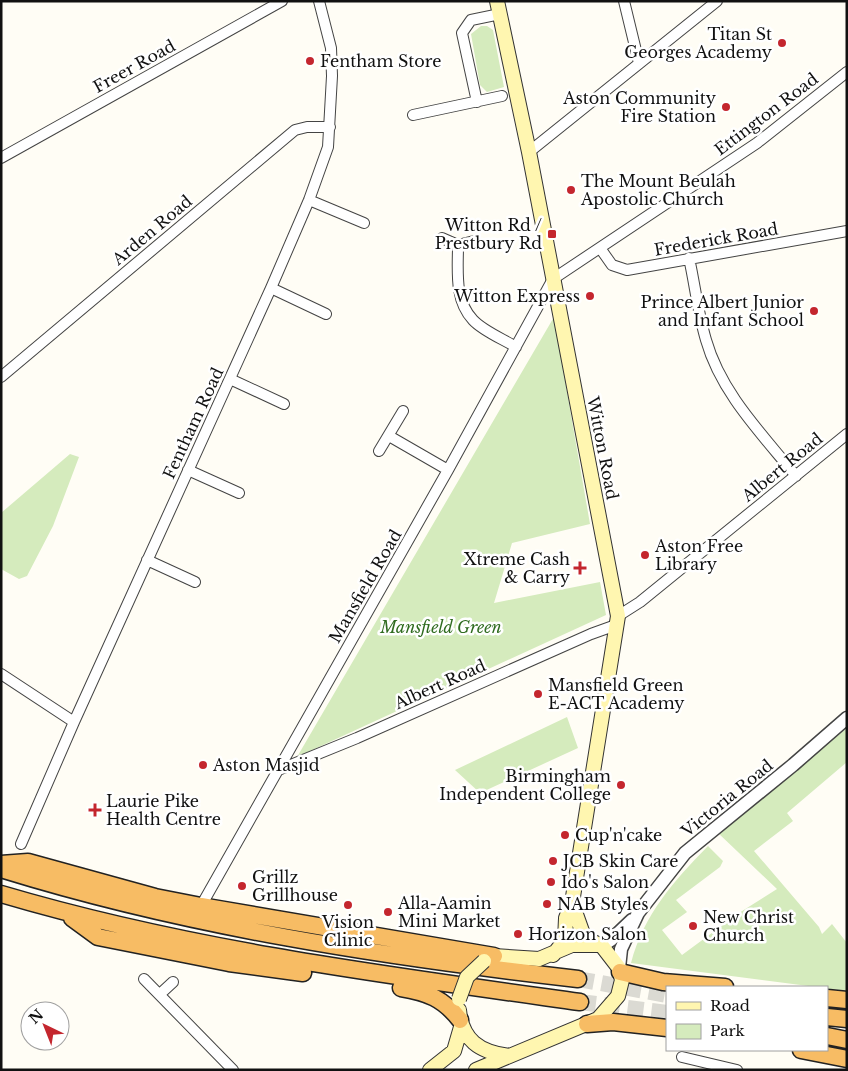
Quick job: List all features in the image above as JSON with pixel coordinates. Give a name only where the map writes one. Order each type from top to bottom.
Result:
[{"type":"highway","points":[[1,864],[28,862],[201,906],[489,959]]},
{"type":"highway","points":[[1,869],[72,891],[206,922],[374,952],[578,979]]},
{"type":"highway","points":[[1,894],[65,913],[202,945],[414,979],[580,1002]]},
{"type":"highway","points":[[65,913],[98,937],[126,944],[419,991],[441,1000],[461,1024]]},
{"type":"highway","points":[[620,970],[662,982],[712,986]]},
{"type":"highway","points":[[828,998],[847,1000]]},
{"type":"highway","points":[[828,1017],[846,1019]]},
{"type":"highway","points":[[586,1024],[613,1022],[666,1028]]},
{"type":"highway","points":[[828,1036],[847,1040]]},
{"type":"highway","points":[[806,1051],[847,1059]]},
{"type":"main road","name":"Witton Road","points":[[498,7],[529,152],[617,620],[572,903],[566,918],[565,940],[553,955]]},
{"type":"main road","points":[[476,1070],[586,1024],[605,1013],[618,996],[622,984],[620,970],[601,946],[587,939],[572,903]]},
{"type":"main road","points":[[509,1056],[485,1050],[467,1038],[461,1024],[459,999],[467,977],[489,959],[539,959],[553,955],[572,945],[601,946]]},
{"type":"main road","points":[[430,1070],[454,1051],[461,1024]]},
{"type":"street","name":"Freer Road","points":[[1,158],[282,1]]},
{"type":"street","name":"Fentham Road","points":[[21,844],[74,722],[271,288],[309,200],[328,148],[331,48],[319,1]]},
{"type":"street","points":[[624,1],[639,63]]},
{"type":"street","points":[[529,152],[717,1]]},
{"type":"street","points":[[477,102],[462,33],[471,20],[498,7]]},
{"type":"street","name":"Ettington Road","points":[[553,279],[757,143],[847,72]]},
{"type":"street","points":[[413,114],[502,96]]},
{"type":"street","name":"Arden Road","points":[[1,377],[295,130],[307,127],[330,127]]},
{"type":"street","points":[[309,200],[364,223]]},
{"type":"street","name":"Frederick Road","points":[[600,248],[612,265],[627,270],[847,231]]},
{"type":"street","points":[[442,238],[458,245],[474,242]]},
{"type":"street","points":[[458,245],[458,283],[462,303],[473,321],[516,347]]},
{"type":"street","points":[[689,258],[706,341],[720,374],[740,407],[796,476]]},
{"type":"street","name":"Mansfield Road","points":[[201,906],[448,470],[553,279]]},
{"type":"street","points":[[271,288],[326,314]]},
{"type":"street","points":[[230,379],[284,404]]},
{"type":"street","points":[[378,451],[403,411]]},
{"type":"street","name":"Albert Road","points":[[276,771],[357,738],[591,634],[617,620],[847,434]]},
{"type":"street","points":[[389,436],[448,470]]},
{"type":"street","points":[[188,470],[239,493]]},
{"type":"street","points":[[147,560],[195,582]]},
{"type":"street","points":[[1,674],[74,722]]},
{"type":"street","name":"Victoria Road","points":[[601,946],[612,939],[638,913],[685,853],[793,766],[847,718]]},
{"type":"street","name":"Victoria Road","points":[[620,970],[621,949],[638,913]]},
{"type":"street","points":[[144,979],[217,1045],[233,1070]]},
{"type":"street","points":[[160,994],[173,982]]},
{"type":"street","points":[[682,1057],[733,1069]]},
{"type":"green space","points":[[481,26],[487,26],[493,30],[504,87],[487,92],[480,85],[471,34]]},
{"type":"green space","name":"Mansfield Green","points":[[554,317],[590,524],[512,543],[494,603],[600,582],[606,615],[297,757]]},
{"type":"green space","points":[[70,454],[79,457],[53,526],[27,576],[19,579],[1,569],[1,513]]},
{"type":"green space","points":[[567,717],[578,748],[480,793],[455,770]]},
{"type":"green space","points":[[847,728],[847,762],[787,813],[793,821],[754,851],[819,927],[822,934],[832,924],[847,943],[847,991],[828,989],[828,986],[808,986],[631,963],[644,929],[661,900],[708,846],[723,861],[720,867],[676,900],[687,912],[662,930],[682,955],[739,913],[777,889],[717,832],[726,828]]},
{"type":"tunnel","points":[[578,979],[666,995]]},
{"type":"tunnel","points":[[580,1002],[666,1013]]},
{"type":"place","name":"Titan St Georges Academy","points":[[782,43]]},
{"type":"place","name":"Fentham Store","points":[[310,61]]},
{"type":"place","name":"Aston Community Fire Station","points":[[726,107]]},
{"type":"place","name":"The Mount Beulah Apostolic Church","points":[[571,190]]},
{"type":"place","name":"Witton Rd / Prestbury Rd","points":[[552,234]]},
{"type":"place","name":"Witton Express","points":[[590,296]]},
{"type":"place","name":"Prince Albert Junior and Infant School","points":[[814,311]]},
{"type":"place","name":"Aston Free Library","points":[[645,555]]},
{"type":"place","name":"Xtreme Cash & Carry","points":[[580,568]]},
{"type":"place","name":"Mansfield Green E-ACT Academy","points":[[538,694]]},
{"type":"place","name":"Aston Masjid","points":[[203,765]]},
{"type":"place","name":"Birmingham Independent College","points":[[621,785]]},
{"type":"place","name":"Laurie Pike Health Centre","points":[[95,810]]},
{"type":"place","name":"Cup'n'cake","points":[[565,835]]},
{"type":"place","name":"JCB Skin Care","points":[[553,861]]},
{"type":"place","name":"Ido's Salon","points":[[551,882]]},
{"type":"place","name":"Grillz Grillhouse","points":[[242,886]]},
{"type":"place","name":"NAB Styles","points":[[547,904]]},
{"type":"place","name":"Vision Clinic","points":[[348,905]]},
{"type":"place","name":"Alla-Aamin Mini Market","points":[[388,912]]},
{"type":"place","name":"New Christ Church","points":[[693,926]]},
{"type":"place","name":"Horizon Salon","points":[[518,934]]}]
